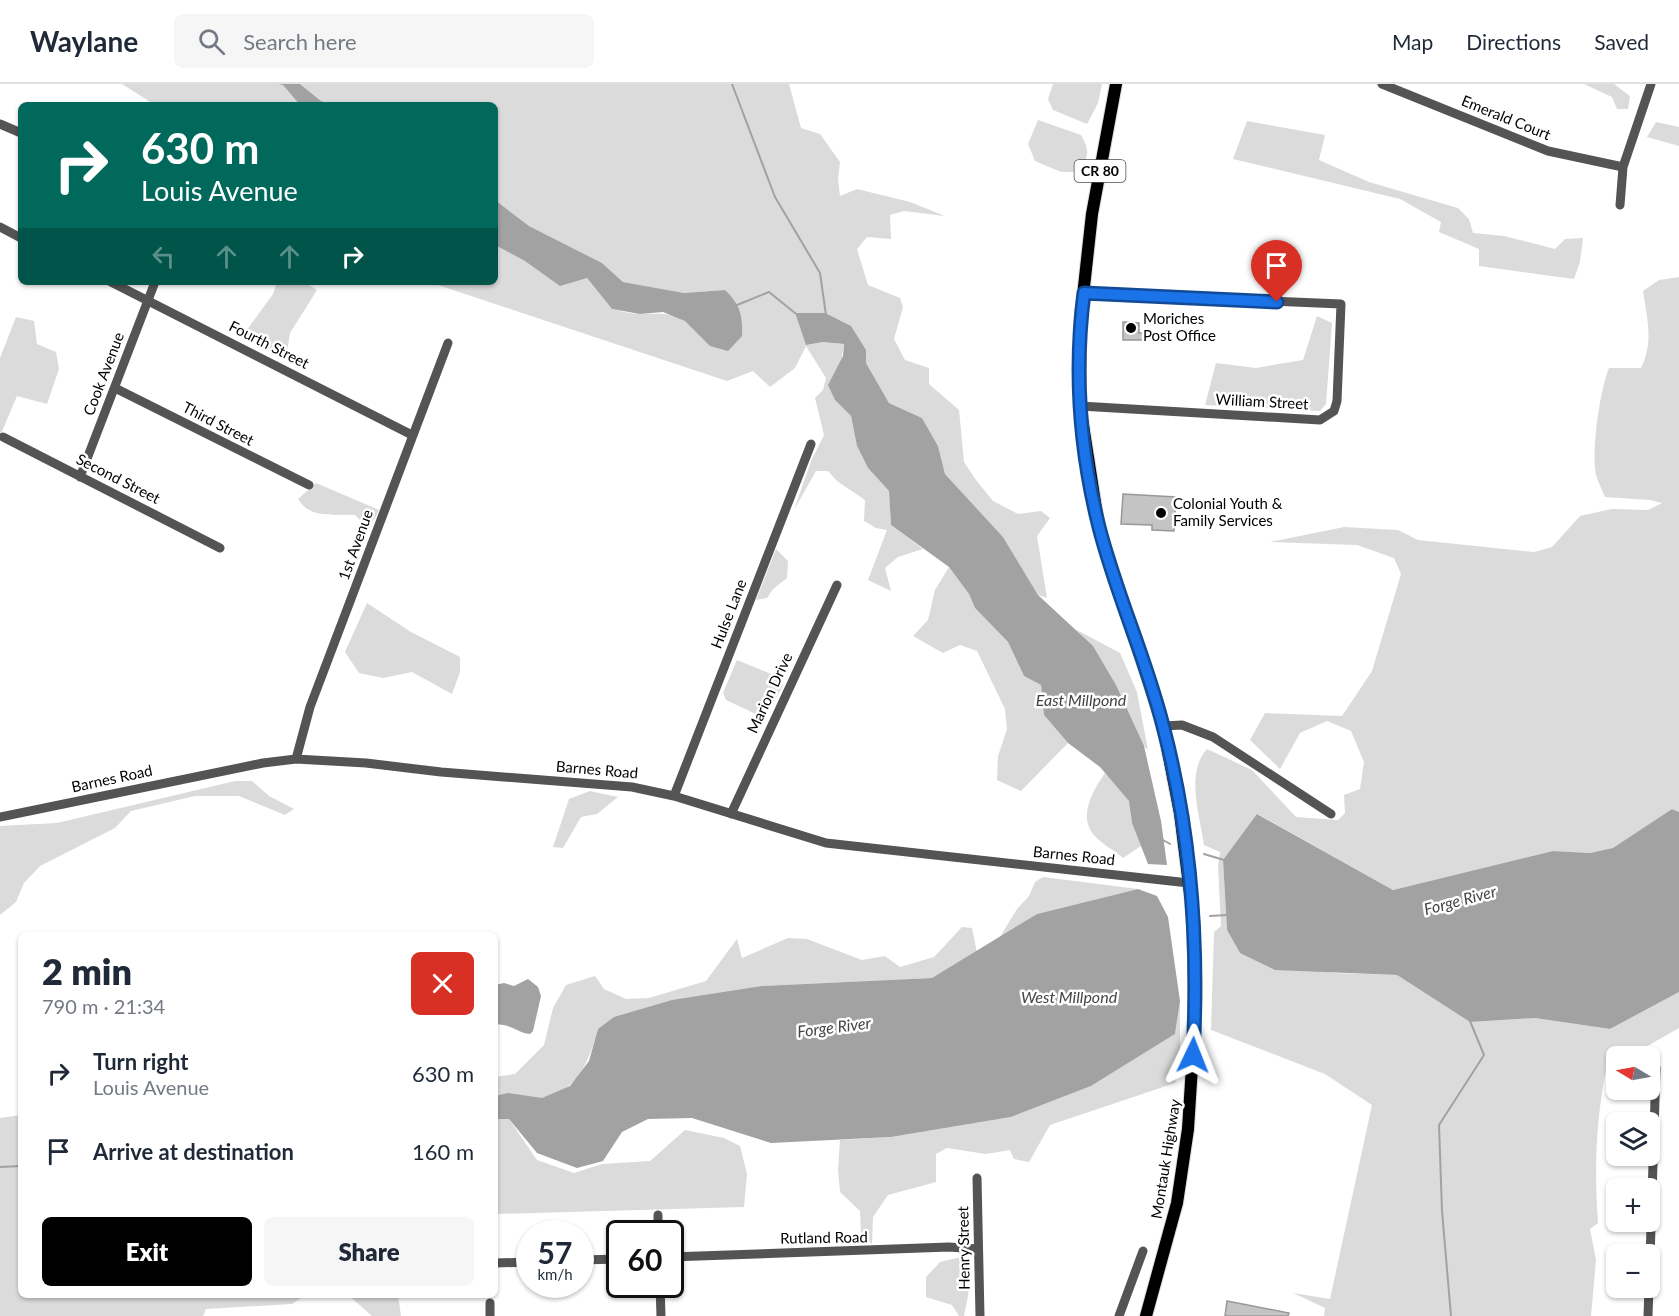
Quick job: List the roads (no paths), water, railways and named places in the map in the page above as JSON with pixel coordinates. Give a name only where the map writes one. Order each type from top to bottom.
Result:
[{"type":"main road","name":"Montauk Highway","points":[[1116,84],[1092,213],[1080,323],[1080,406],[1099,528],[1163,726],[1180,813],[1194,925],[1195,998],[1188,1129],[1177,1203],[1146,1316]]},
{"type":"street","name":"Emerald Court","points":[[1382,84],[1548,151],[1623,167]]},
{"type":"street","points":[[1620,205],[1623,167],[1651,84]]},
{"type":"street","points":[[0,124],[18,132]]},
{"type":"street","points":[[0,227],[18,236]]},
{"type":"street","name":"Fourth Street","points":[[117,285],[412,435]]},
{"type":"street","name":"Cook Avenue","points":[[80,477],[154,285]]},
{"type":"street","name":"William Street","points":[[1080,406],[1320,420],[1334,411],[1337,401],[1341,304],[1084,293]]},
{"type":"street","name":"1st Avenue","points":[[296,759],[310,706],[448,343]]},
{"type":"street","name":"Third Street","points":[[115,387],[309,485]]},
{"type":"street","name":"Second Street","points":[[3,437],[220,548]]},
{"type":"street","name":"Hulse Lane","points":[[674,796],[811,444]]},
{"type":"street","name":"Marion Drive","points":[[730,814],[837,585]]},
{"type":"street","points":[[1163,726],[1182,725],[1213,737],[1331,814]]},
{"type":"street","name":"Barnes Road","points":[[0,817],[195,776],[296,759],[366,763],[441,772],[618,786],[674,796],[825,843],[1189,883]]},
{"type":"street","points":[[1650,1244],[1655,1100]]},
{"type":"street","name":"Henry Street","points":[[977,1179],[981,1316]]},
{"type":"street","points":[[658,1215],[658,1220]]},
{"type":"street","name":"Rutland Road","points":[[684,1256],[949,1247],[978,1249]]},
{"type":"street","points":[[1119,1316],[1143,1251]]},
{"type":"street","points":[[498,1263],[516,1262]]},
{"type":"street","points":[[660,1298],[661,1316]]},
{"type":"street","points":[[1648,1316],[1649,1298]]},
{"type":"street","points":[[490,1303],[490,1316]]},
{"type":"water","points":[[278,84],[300,84],[324,102],[297,102],[283,85]]},
{"type":"water","points":[[498,202],[529,226],[602,263],[623,282],[684,293],[725,290],[734,300],[739,311],[742,336],[728,351],[710,346],[685,321],[663,312],[640,314],[612,309],[587,278],[560,286],[525,261],[498,247]]},
{"type":"water","name":"East Millpond","points":[[795,313],[825,313],[851,326],[866,350],[866,363],[889,403],[922,418],[938,446],[945,474],[1003,537],[1038,595],[1093,646],[1116,685],[1144,746],[1161,821],[1167,865],[1148,864],[1132,823],[1129,801],[1100,767],[1068,743],[1044,715],[1041,685],[1024,676],[1008,642],[975,608],[969,594],[949,567],[891,525],[889,491],[868,468],[857,446],[851,416],[835,400],[828,385],[843,356],[844,344],[823,342],[806,345]]},
{"type":"water","points":[[1672,809],[1679,812],[1679,992],[1610,1029],[1535,1018],[1470,1022],[1397,975],[1275,970],[1240,953],[1227,930],[1223,860],[1257,814],[1393,890],[1553,851],[1590,853],[1613,848]]},
{"type":"water","name":"West Millpond","points":[[1138,889],[1157,896],[1168,917],[1180,1001],[1175,1034],[1091,1086],[1011,1117],[891,1137],[771,1143],[692,1118],[648,1119],[622,1132],[603,1161],[577,1168],[537,1153],[509,1119],[498,1119],[498,1095],[508,1093],[542,1098],[570,1086],[589,1061],[598,1029],[614,1017],[672,1000],[762,986],[932,978],[1037,914]]},
{"type":"water","points":[[528,979],[538,987],[541,996],[533,1031],[530,1034],[498,1024],[498,984],[504,983],[514,986]]},
{"type":"waterway","points":[[732,84],[775,197],[820,273],[826,315]]},
{"type":"waterway","points":[[737,305],[769,292],[795,313]]},
{"type":"waterway","points":[[1163,840],[1170,844]]},
{"type":"waterway","points":[[1204,854],[1224,860]]},
{"type":"waterway","name":"Forge River","points":[[1210,916],[1227,915]]},
{"type":"waterway","points":[[1451,1316],[1442,1211],[1439,1125],[1484,1055],[1470,1021]]},
{"type":"waterway","name":"Forge River","points":[[0,1167],[18,1166]]},
{"type":"place","name":"Moriches Post Office","points":[[1131,328]]},
{"type":"place","name":"Colonial Youth & Family Services","points":[[1161,513]]}]
